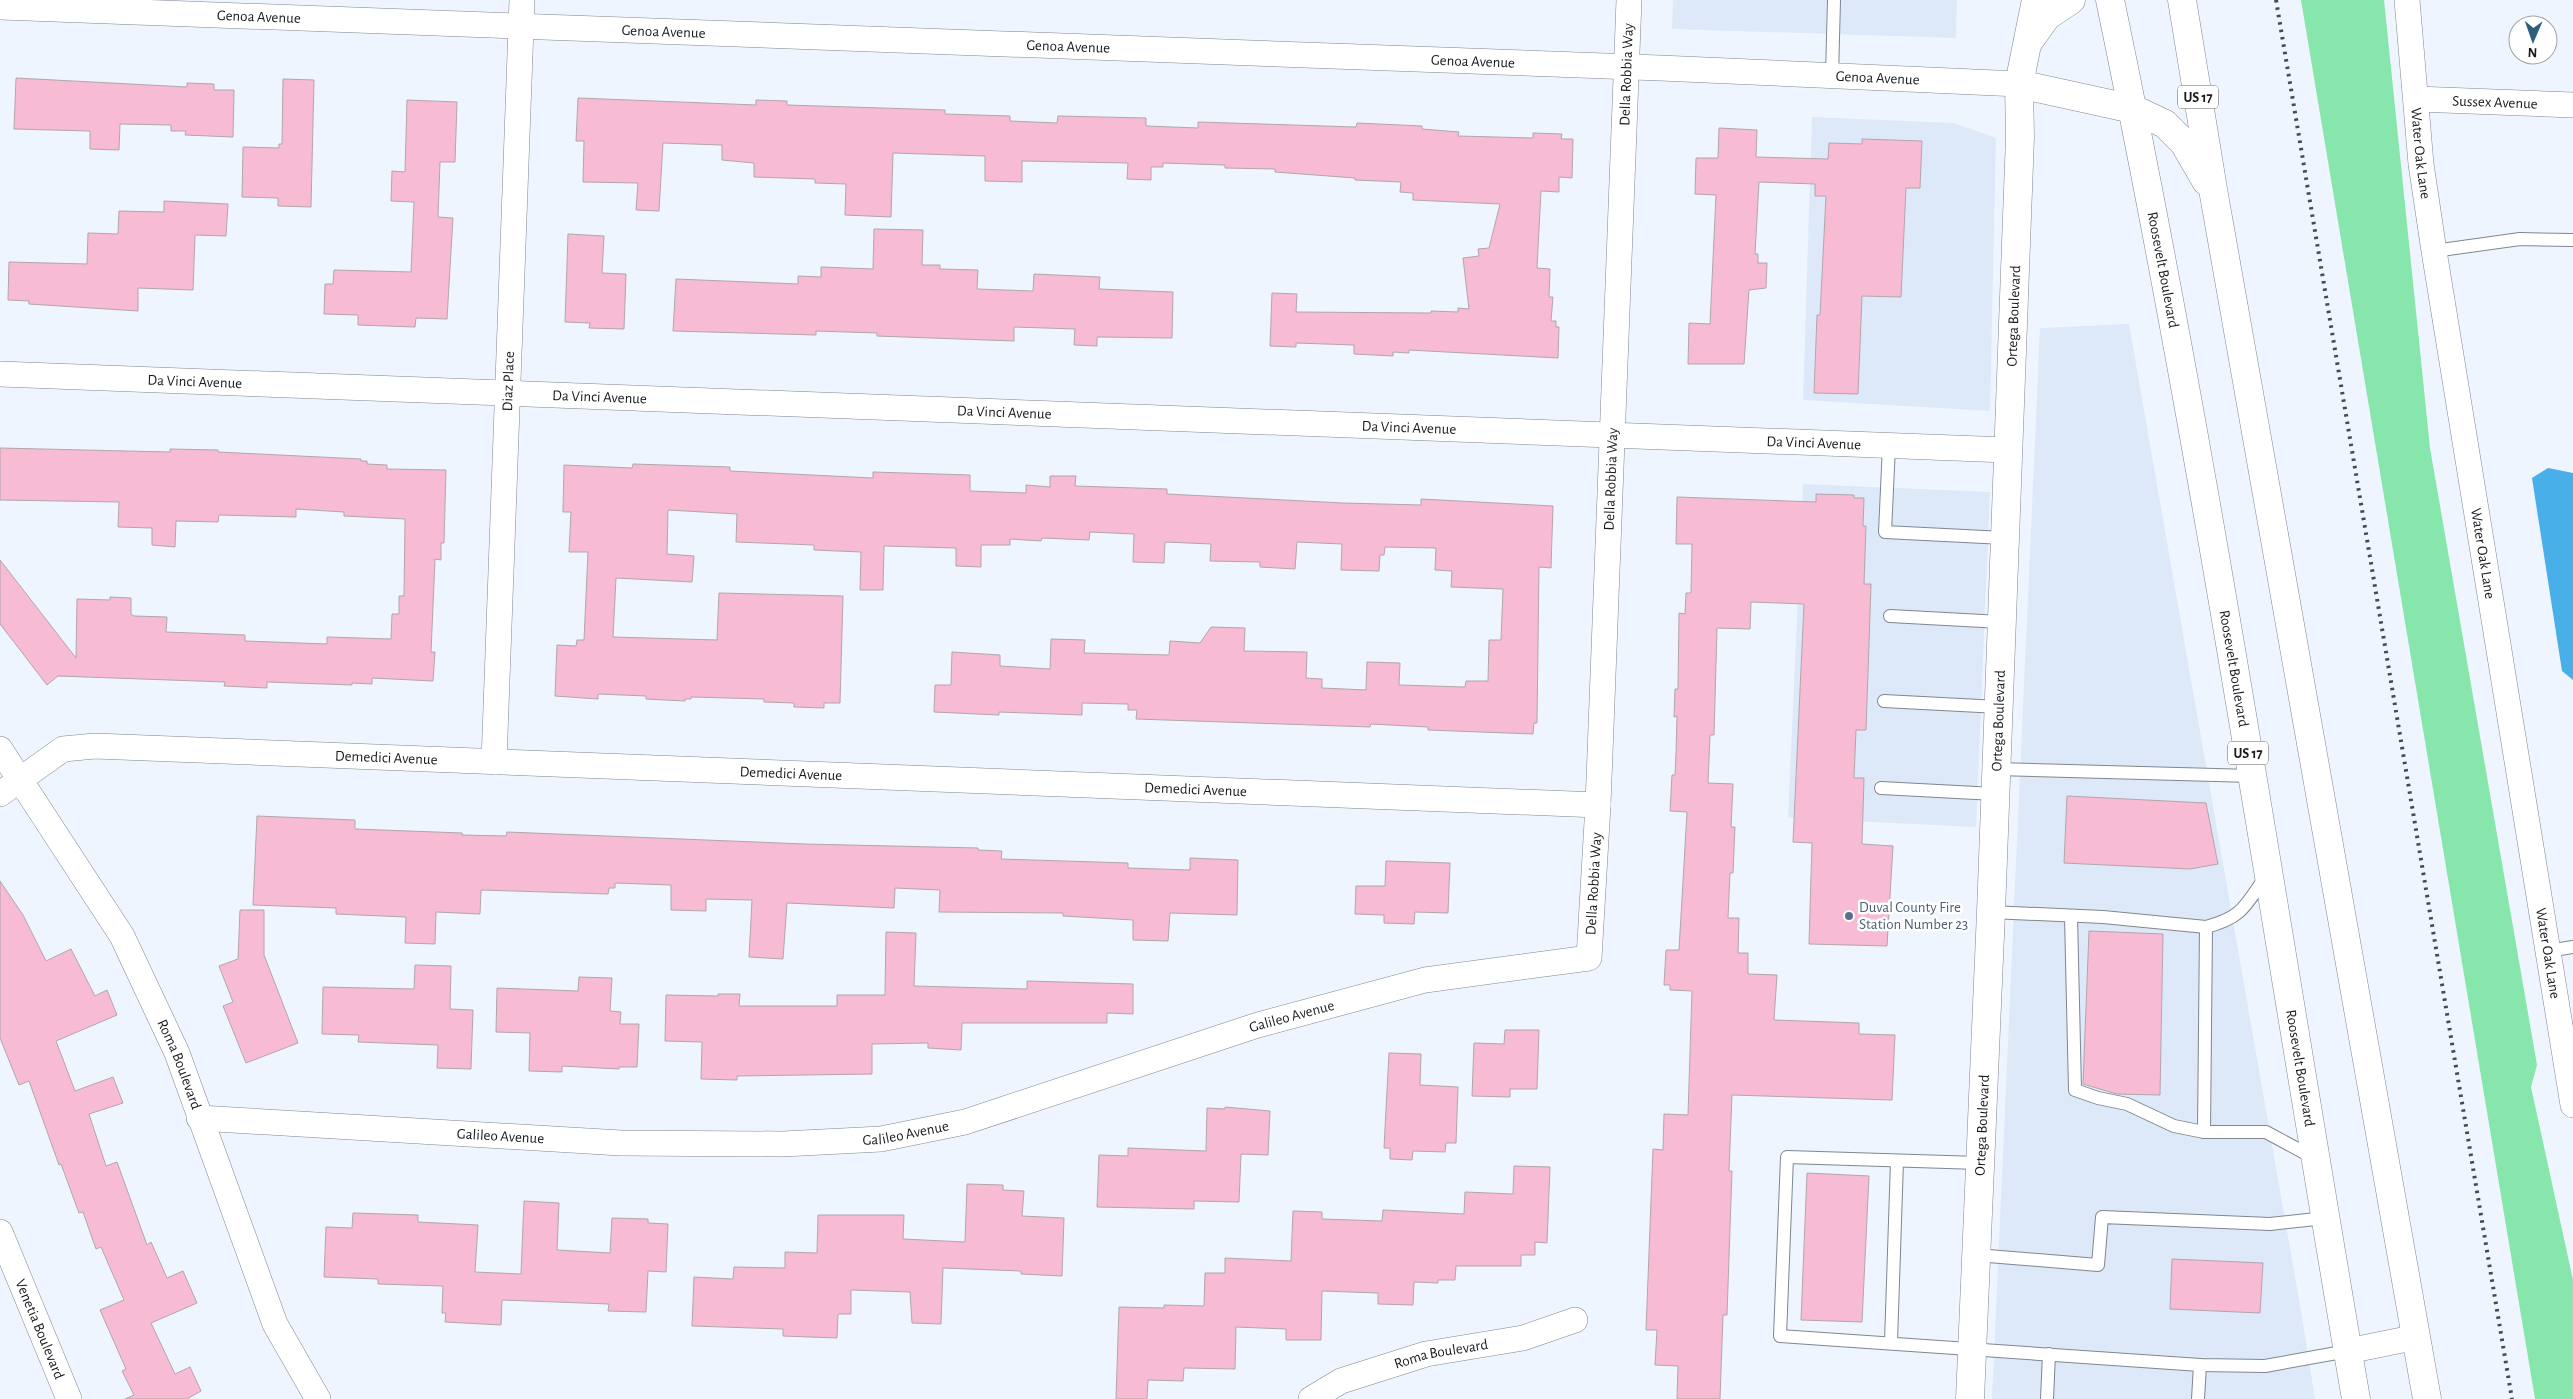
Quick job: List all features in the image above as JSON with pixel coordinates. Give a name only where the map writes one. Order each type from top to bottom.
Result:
[{"type":"main road","name":"Ortega Boulevard","points":[[1970,1399],[1996,781],[2020,84],[2036,0]]},
{"type":"main road","name":"Ortega Boulevard","points":[[2027,44],[2047,16],[2071,0]]},
{"type":"main road","name":"Roosevelt Boulevard","points":[[2110,0],[2209,521],[2356,1399]]},
{"type":"main road","name":"US 17","points":[[2182,0],[2214,195],[2427,1399]]},
{"type":"main road","name":"Genoa Avenue","points":[[2020,84],[2132,109],[2165,124],[2184,143],[2214,195]]},
{"type":"street","name":"Diaz Place","points":[[494,762],[522,0]]},
{"type":"street","name":"Della Robbia Way","points":[[1589,958],[1598,806],[1629,0]]},
{"type":"street","name":"Water Oak Lane","points":[[2407,0],[2421,164],[2434,251],[2573,1105]]},
{"type":"street","name":"Genoa Avenue","points":[[0,7],[1626,67],[2020,84]]},
{"type":"street","name":"Sussex Avenue","points":[[2416,99],[2573,105]]},
{"type":"street","name":"Da Vinci Avenue","points":[[0,374],[2008,450]]},
{"type":"street","name":"Demedici Avenue","points":[[0,794],[63,749],[95,746],[1598,806]]},
{"type":"street","name":"Roma Boulevard","points":[[0,749],[122,936],[177,1053],[198,1118],[275,1324],[318,1399]]},
{"type":"street","name":"Galileo Avenue","points":[[198,1118],[621,1144],[783,1144],[881,1139],[966,1122],[1258,1025],[1425,980],[1589,958]]},
{"type":"street","name":"Venetia Boulevard","points":[[0,1232],[69,1399]]},
{"type":"street","name":"Roma Boulevard","points":[[1311,1399],[1340,1381],[1426,1354],[1523,1338],[1575,1320]]},
{"type":"street","points":[[2348,1351],[2417,1337]]},
{"type":"lane","points":[[1832,76],[1834,0]]},
{"type":"lane","points":[[2434,251],[2520,239],[2573,240]]},
{"type":"lane","points":[[1889,446],[1885,532],[2004,538]]},
{"type":"lane","points":[[1890,616],[2002,622]]},
{"type":"lane","points":[[1884,701],[1998,707]]},
{"type":"lane","points":[[1881,788],[1996,781],[2252,776]]},
{"type":"lane","points":[[1991,912],[2071,916],[2206,927],[2228,921],[2241,911],[2268,873]]},
{"type":"lane","points":[[2071,916],[2075,1090],[2098,1098],[2127,1104],[2174,1126],[2204,1132],[2266,1132],[2316,1159]]},
{"type":"lane","points":[[2204,1132],[2206,927]]},
{"type":"lane","points":[[2548,951],[2573,947]]},
{"type":"lane","points":[[1979,1163],[1787,1157],[1780,1336],[1972,1347],[2200,1365],[2265,1366],[2348,1351]]},
{"type":"lane","points":[[1891,1342],[1897,1161]]},
{"type":"lane","points":[[1976,1255],[2098,1265],[2102,1217],[2270,1224],[2325,1218]]},
{"type":"lane","points":[[2047,1399],[2049,1354]]},
{"type":"lane","points":[[2198,1399],[2200,1365]]},
{"type":"shaded area","points":[[1673,0],[1957,0],[1956,38],[1672,29]]},
{"type":"shaded area","points":[[1812,117],[1954,123],[1996,138],[1990,411],[1803,400]]},
{"type":"shaded area","points":[[2129,324],[2315,1399],[1992,1399],[2040,328]]},
{"type":"shaded area","points":[[1803,484],[1990,492],[1976,827],[1788,818]]},
{"type":"green space","points":[[2301,0],[2384,0],[2430,448],[2537,1065],[2531,1087],[2573,1280],[2573,1399],[2535,1399]]},
{"type":"water","points":[[2548,468],[2573,473],[2573,680],[2562,671],[2532,478]]},
{"type":"building","points":[[16,78],[187,87],[187,83],[214,84],[214,90],[234,90],[233,137],[185,135],[186,131],[171,131],[171,125],[120,124],[119,150],[90,149],[90,131],[14,129]]},
{"type":"building","points":[[283,79],[314,80],[311,207],[278,206],[278,198],[242,197],[243,147],[279,148],[279,144],[282,144]]},
{"type":"building","points":[[578,98],[756,105],[756,100],[787,101],[787,105],[945,110],[945,114],[1010,116],[1010,121],[1057,123],[1058,116],[1146,118],[1146,126],[1198,128],[1198,122],[1356,127],[1357,123],[1422,126],[1422,129],[1459,132],[1458,136],[1533,138],[1533,133],[1562,134],[1561,139],[1573,139],[1572,178],[1559,177],[1559,192],[1541,191],[1537,268],[1550,269],[1549,297],[1553,297],[1551,321],[1556,321],[1556,327],[1559,327],[1558,358],[1409,350],[1409,353],[1393,352],[1393,356],[1354,354],[1354,345],[1296,343],[1296,347],[1270,346],[1272,293],[1297,294],[1296,312],[1431,313],[1431,311],[1458,312],[1458,308],[1469,309],[1463,258],[1479,256],[1478,249],[1489,248],[1500,204],[1413,200],[1413,193],[1400,192],[1401,182],[1355,180],[1355,178],[1275,172],[1275,169],[1225,168],[1225,165],[1163,163],[1163,167],[1151,167],[1151,180],[1127,179],[1128,163],[1022,161],[1022,182],[985,181],[985,156],[893,153],[891,217],[845,215],[846,184],[815,183],[815,179],[754,177],[754,163],[722,160],[722,145],[663,143],[659,211],[636,210],[638,183],[583,182],[584,141],[576,141]]},
{"type":"building","points":[[407,100],[457,102],[455,162],[440,162],[438,217],[453,218],[447,319],[416,318],[415,327],[358,325],[358,315],[324,314],[325,284],[333,284],[334,270],[411,272],[414,202],[391,201],[392,171],[405,172]]},
{"type":"building","points":[[1719,128],[1757,130],[1756,157],[1828,159],[1829,143],[1862,144],[1862,139],[1922,141],[1920,188],[1906,188],[1901,297],[1862,296],[1858,394],[1814,393],[1817,315],[1820,315],[1826,196],[1815,196],[1815,184],[1759,182],[1755,254],[1758,254],[1758,263],[1767,263],[1766,288],[1749,290],[1744,364],[1688,364],[1689,323],[1710,324],[1716,195],[1695,194],[1696,158],[1718,158]]},
{"type":"building","points":[[164,201],[228,204],[226,236],[195,235],[193,290],[138,288],[138,311],[29,304],[29,301],[8,300],[9,262],[87,264],[88,233],[118,234],[119,211],[164,212]]},
{"type":"building","points":[[874,229],[923,230],[922,265],[940,265],[940,269],[978,270],[977,289],[1033,291],[1034,274],[1100,277],[1099,289],[1173,292],[1172,338],[1097,337],[1097,346],[1074,345],[1075,329],[1014,327],[1014,341],[877,336],[877,333],[816,331],[816,335],[673,331],[676,279],[798,284],[798,276],[821,277],[821,267],[873,269]]},
{"type":"building","points":[[568,234],[604,236],[602,273],[626,274],[624,329],[589,328],[590,323],[565,322]]},
{"type":"building","points":[[0,448],[170,452],[170,449],[218,450],[218,452],[361,459],[361,461],[367,461],[367,464],[387,465],[387,469],[446,470],[444,543],[441,543],[441,560],[435,559],[431,652],[435,652],[433,681],[372,678],[372,684],[352,683],[352,685],[267,682],[267,688],[224,686],[225,682],[58,676],[47,685],[0,624],[0,560],[76,658],[77,599],[110,600],[110,597],[131,598],[131,614],[134,616],[167,617],[166,632],[245,635],[245,641],[327,644],[327,637],[391,639],[392,614],[399,614],[399,596],[404,596],[405,519],[344,516],[344,512],[296,509],[296,517],[219,515],[218,522],[176,521],[175,547],[152,545],[152,528],[118,527],[119,502],[0,500]]},
{"type":"building","points":[[633,464],[730,467],[730,471],[873,478],[873,472],[970,475],[970,491],[1026,493],[1026,485],[1050,487],[1050,476],[1076,476],[1075,486],[1167,489],[1167,494],[1343,503],[1421,505],[1421,499],[1553,506],[1551,568],[1539,567],[1537,723],[1534,723],[1533,734],[1428,730],[1428,727],[1371,724],[1370,727],[1136,719],[1137,710],[1128,710],[1128,704],[1082,703],[1082,715],[999,712],[999,715],[934,712],[935,685],[951,685],[952,652],[1000,655],[1000,666],[1050,669],[1051,639],[1085,640],[1084,653],[1169,655],[1170,641],[1200,643],[1211,627],[1245,628],[1244,651],[1307,652],[1306,678],[1322,679],[1322,688],[1366,690],[1367,662],[1400,663],[1399,685],[1465,687],[1466,681],[1488,681],[1489,640],[1501,640],[1503,589],[1451,587],[1452,571],[1435,570],[1436,548],[1385,547],[1384,555],[1380,555],[1379,571],[1341,570],[1342,544],[1297,542],[1295,569],[1260,567],[1260,562],[1210,561],[1211,544],[1165,542],[1164,563],[1133,562],[1134,534],[1090,532],[1089,540],[1042,538],[1041,541],[1010,539],[1010,545],[981,545],[981,567],[956,566],[956,548],[884,546],[883,590],[860,590],[861,552],[814,550],[814,545],[736,542],[737,514],[668,510],[667,554],[694,556],[692,582],[616,578],[613,637],[717,640],[719,593],[843,596],[840,703],[824,703],[824,708],[794,707],[794,703],[764,702],[764,699],[691,697],[691,699],[685,699],[685,701],[646,699],[646,696],[598,694],[598,699],[555,696],[557,645],[576,646],[577,640],[584,640],[588,552],[569,552],[571,512],[563,512],[564,465],[632,468]]},
{"type":"building","points":[[1816,494],[1854,495],[1854,498],[1864,498],[1863,526],[1866,526],[1864,584],[1871,584],[1866,730],[1856,730],[1854,778],[1864,778],[1862,844],[1893,846],[1887,946],[1809,944],[1812,843],[1793,842],[1804,604],[1751,602],[1750,629],[1717,628],[1714,735],[1710,735],[1708,783],[1733,784],[1731,827],[1735,827],[1733,873],[1730,873],[1728,918],[1739,918],[1738,953],[1748,953],[1748,974],[1777,975],[1774,1020],[1859,1023],[1859,1034],[1895,1035],[1892,1100],[1732,1095],[1729,1171],[1732,1171],[1727,1315],[1723,1315],[1720,1399],[1677,1399],[1678,1366],[1655,1365],[1657,1330],[1646,1330],[1653,1149],[1663,1150],[1664,1114],[1688,1115],[1692,991],[1670,990],[1670,985],[1664,985],[1666,950],[1679,950],[1687,812],[1670,811],[1672,775],[1675,775],[1677,716],[1674,717],[1675,689],[1678,689],[1679,613],[1685,614],[1686,593],[1691,593],[1692,544],[1676,544],[1677,497],[1816,502]]},
{"type":"building","points":[[2067,796],[2206,803],[2218,864],[2190,869],[2064,863]]},
{"type":"building","points":[[257,816],[355,820],[355,829],[462,833],[462,835],[506,836],[507,832],[805,844],[978,848],[978,850],[1002,851],[1001,859],[1128,863],[1128,868],[1190,870],[1190,858],[1238,860],[1237,915],[1170,913],[1168,941],[1133,940],[1133,920],[1063,916],[1063,913],[939,912],[940,890],[895,888],[894,908],[787,903],[783,959],[749,957],[752,900],[706,899],[706,911],[671,910],[671,885],[615,883],[615,888],[609,888],[608,894],[481,890],[480,914],[436,912],[435,944],[405,943],[406,917],[336,914],[336,908],[253,905]]},
{"type":"building","points":[[1386,861],[1450,863],[1448,913],[1415,912],[1414,924],[1384,923],[1384,915],[1355,914],[1356,886],[1385,886]]},
{"type":"building","points":[[0,881],[23,915],[46,961],[71,949],[95,996],[107,990],[117,1015],[56,1041],[75,1091],[113,1077],[123,1103],[89,1114],[106,1166],[117,1162],[147,1245],[151,1242],[167,1278],[183,1271],[197,1303],[151,1323],[175,1374],[190,1367],[201,1391],[187,1399],[125,1399],[134,1395],[122,1371],[126,1369],[100,1310],[124,1300],[101,1247],[96,1249],[83,1212],[79,1213],[61,1164],[59,1165],[29,1081],[19,1085],[0,1038]]},
{"type":"building","points":[[240,910],[264,910],[264,955],[298,1043],[246,1063],[223,1006],[233,1002],[219,966],[238,959]]},
{"type":"building","points":[[2089,931],[2163,934],[2160,1095],[2117,1094],[2083,1084]]},
{"type":"building","points":[[886,932],[916,933],[914,986],[1027,989],[1027,981],[1133,984],[1133,1014],[1107,1013],[1107,1023],[962,1023],[961,1050],[928,1048],[928,1043],[872,1044],[872,1074],[737,1076],[737,1080],[701,1079],[702,1042],[665,1041],[666,995],[718,996],[718,994],[740,994],[739,1006],[837,1006],[837,995],[885,995]]},
{"type":"building","points":[[415,965],[451,966],[450,1009],[473,1010],[471,1069],[437,1068],[438,1045],[358,1042],[359,1035],[322,1034],[323,987],[414,989]]},
{"type":"building","points":[[579,977],[612,978],[610,1011],[621,1012],[620,1024],[639,1024],[637,1067],[619,1067],[619,1069],[562,1066],[562,1072],[529,1071],[530,1033],[496,1032],[497,988],[578,991]]},
{"type":"building","points":[[1505,1030],[1539,1030],[1537,1089],[1510,1089],[1510,1097],[1472,1096],[1474,1043],[1504,1044]]},
{"type":"building","points":[[1389,1053],[1421,1054],[1420,1085],[1458,1087],[1456,1143],[1446,1143],[1445,1152],[1413,1151],[1412,1160],[1390,1159],[1390,1148],[1384,1148]]},
{"type":"building","points":[[1225,1107],[1270,1111],[1268,1155],[1241,1154],[1239,1202],[1194,1201],[1194,1209],[1097,1207],[1099,1155],[1128,1156],[1128,1148],[1206,1151],[1207,1108],[1225,1109]]},
{"type":"building","points":[[1514,1166],[1550,1167],[1547,1243],[1535,1242],[1535,1255],[1521,1255],[1521,1266],[1456,1266],[1455,1280],[1438,1280],[1438,1283],[1414,1282],[1413,1305],[1378,1304],[1378,1293],[1322,1291],[1321,1340],[1286,1340],[1286,1329],[1236,1327],[1235,1369],[1184,1368],[1183,1381],[1148,1380],[1147,1399],[1116,1399],[1119,1307],[1164,1308],[1164,1305],[1204,1306],[1205,1273],[1225,1273],[1225,1258],[1291,1261],[1293,1211],[1322,1212],[1322,1219],[1382,1221],[1383,1210],[1464,1214],[1465,1192],[1513,1194]]},
{"type":"building","points":[[1807,1173],[1869,1176],[1862,1322],[1801,1320]]},
{"type":"building","points":[[967,1184],[1003,1185],[1003,1190],[1024,1191],[1022,1216],[1064,1218],[1062,1276],[1021,1274],[1021,1271],[943,1268],[941,1324],[912,1323],[910,1292],[851,1290],[851,1314],[838,1314],[837,1338],[783,1336],[783,1329],[692,1326],[694,1277],[733,1279],[734,1267],[785,1268],[785,1252],[817,1253],[818,1215],[904,1215],[903,1239],[965,1242]]},
{"type":"building","points":[[524,1201],[559,1203],[557,1250],[610,1253],[612,1218],[648,1219],[648,1223],[668,1224],[666,1272],[648,1271],[646,1312],[608,1311],[609,1304],[502,1300],[501,1325],[445,1322],[446,1313],[442,1313],[443,1286],[378,1284],[378,1279],[324,1277],[326,1227],[352,1228],[353,1213],[418,1215],[418,1222],[478,1225],[475,1272],[521,1274]]},
{"type":"building","points":[[2172,1259],[2263,1263],[2260,1313],[2170,1309]]},
{"type":"railway","points":[[2276,0],[2512,1399]]},
{"type":"place","name":"Duval County Fire Station Number 23","points":[[1849,916]]}]
